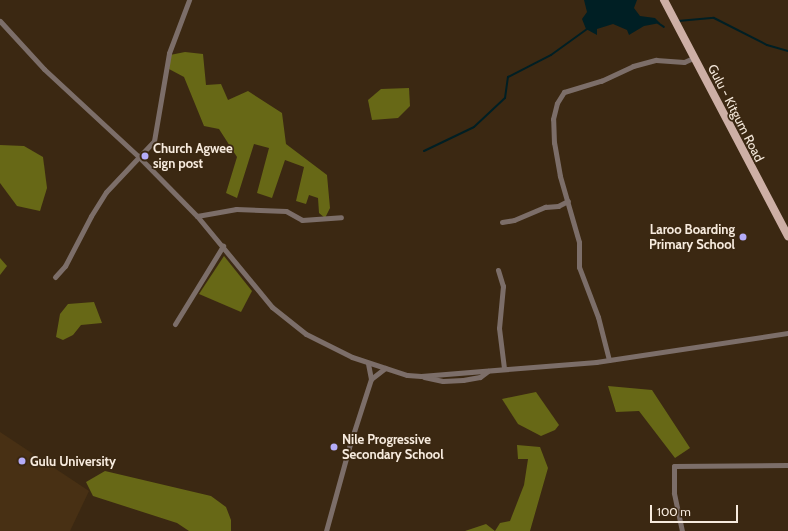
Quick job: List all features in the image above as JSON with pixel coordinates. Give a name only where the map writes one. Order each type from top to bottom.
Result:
[{"type":"main road","name":"Gulu - Kitgum Road","points":[[665,0],[693,58],[788,236]]},
{"type":"street","points":[[55,278],[65,266],[91,216],[106,192],[138,156],[154,141],[169,53],[189,0]]},
{"type":"street","points":[[0,21],[44,69],[138,156],[197,216],[223,246],[260,294],[286,319],[318,342],[368,363],[421,376],[452,381],[472,379],[489,371]]},
{"type":"street","points":[[608,360],[598,317],[579,267],[579,242],[554,143],[553,119],[560,97],[564,92],[602,81],[633,66],[656,60],[684,62],[693,58]]},
{"type":"street","points":[[502,222],[514,220],[545,207],[558,206],[568,201]]},
{"type":"street","points":[[197,216],[236,209],[286,211],[302,220],[342,217]]},
{"type":"street","points":[[175,324],[223,246]]},
{"type":"street","points":[[498,270],[503,286],[499,328],[504,368]]},
{"type":"street","points":[[421,376],[608,360],[788,333]]},
{"type":"street","points":[[326,531],[350,444],[371,379],[368,363]]},
{"type":"street","points":[[371,379],[385,368]]},
{"type":"street","points":[[682,531],[674,492],[674,466],[788,465]]},
{"type":"shaded area","points":[[185,52],[203,54],[206,85],[221,84],[228,100],[248,91],[282,113],[286,144],[327,175],[330,208],[325,218],[319,213],[318,198],[309,195],[306,204],[296,201],[304,167],[285,160],[272,198],[257,193],[269,148],[254,144],[237,198],[226,193],[237,157],[219,129],[204,126],[184,77],[169,69],[170,55]]},
{"type":"shaded area","points":[[409,88],[410,106],[398,118],[372,120],[368,100],[381,89]]},
{"type":"shaded area","points":[[0,145],[24,146],[43,157],[47,188],[40,211],[17,206],[0,183]]},
{"type":"shaded area","points":[[224,256],[252,291],[241,312],[199,294]]},
{"type":"shaded area","points":[[0,258],[7,266],[0,275]]},
{"type":"shaded area","points":[[94,302],[102,323],[81,325],[73,335],[63,340],[56,337],[60,314],[68,304]]},
{"type":"shaded area","points":[[608,386],[652,390],[690,448],[675,458],[639,411],[616,412]]},
{"type":"shaded area","points":[[536,392],[559,425],[555,430],[541,436],[518,424],[502,399]]},
{"type":"shaded area","name":"Gulu University","points":[[0,432],[89,491],[70,531],[0,531]]},
{"type":"shaded area","points":[[517,445],[540,447],[548,468],[530,531],[495,531],[500,523],[510,521],[524,485],[528,459],[518,459]]},
{"type":"shaded area","points":[[105,471],[211,496],[226,507],[231,520],[231,531],[189,531],[177,523],[93,496],[86,482]]},
{"type":"shaded area","points":[[486,524],[495,531],[465,531]]},
{"type":"water","points":[[584,0],[637,0],[634,8],[640,16],[655,18],[660,23],[644,26],[629,35],[627,30],[613,24],[597,29],[597,35],[586,29],[582,19],[587,12]]},
{"type":"waterway","points":[[678,21],[714,18],[767,45],[788,51]]},
{"type":"waterway","points":[[658,23],[664,27]]},
{"type":"waterway","points":[[424,151],[474,127],[505,98],[508,77],[551,55],[587,29]]},
{"type":"place","name":"Church Agwee sign post","points":[[145,156]]},
{"type":"place","name":"Laroo Boarding Primary School","points":[[743,237]]},
{"type":"place","name":"Nile Progressive Secondary School","points":[[334,447]]},
{"type":"place","name":"Gulu University","points":[[22,461]]}]
